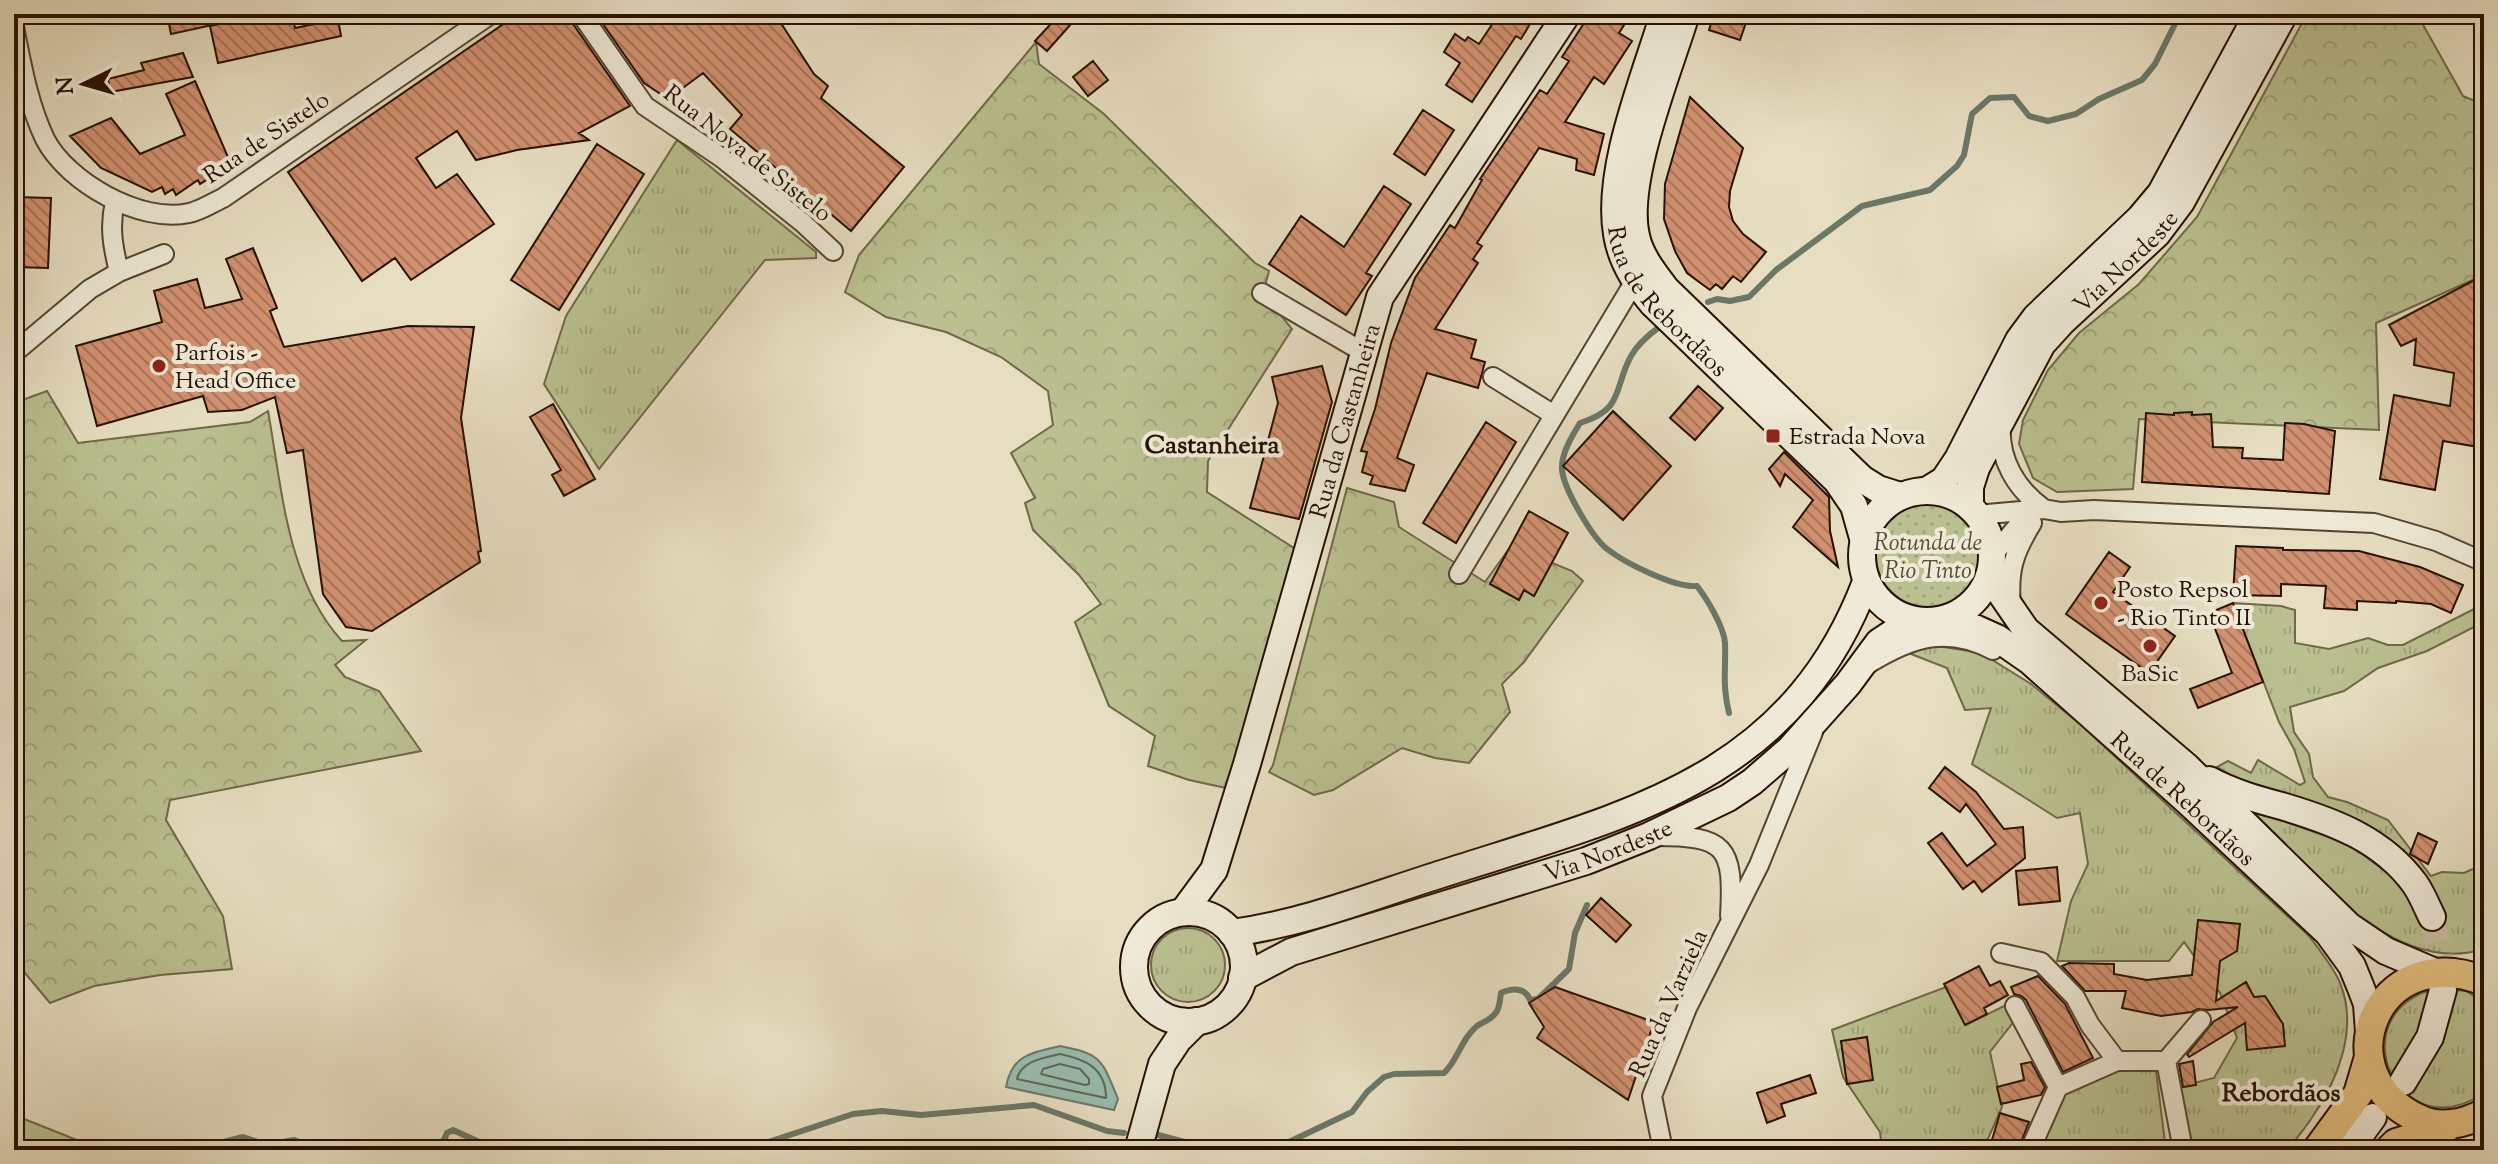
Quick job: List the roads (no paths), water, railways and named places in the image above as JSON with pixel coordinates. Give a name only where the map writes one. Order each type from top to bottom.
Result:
[{"type":"main road","name":"Rua da Castanheira","points":[[1183,912],[1214,870],[1252,749],[1380,297],[1567,14]]},
{"type":"main road","name":"Rua de Rebordãos","points":[[1664,14],[1619,170],[1615,204],[1617,235],[1624,259],[1635,281],[1653,304],[1837,481],[1854,506],[1863,538]]},
{"type":"main road","name":"Rua de Rebordãos","points":[[1686,14],[1635,185],[1636,236],[1646,261],[1666,289],[1862,479],[1878,489],[1913,493]]},
{"type":"main road","name":"Via Nordeste","points":[[1913,493],[1944,480],[1958,459],[2019,340],[2036,317],[2140,218],[2161,193],[2258,14]]},
{"type":"main road","name":"Via Nordeste","points":[[1973,511],[1970,487],[1976,468],[2042,344],[2157,234],[2181,202],[2284,14]]},
{"type":"main road","points":[[1913,493],[1949,495],[1973,511],[1988,534],[1991,566],[1975,600],[1963,610],[1926,621],[1881,603],[1866,582],[1861,557],[1863,538],[1880,511],[1913,493]]},
{"type":"main road","name":"Rua de Rebordãos","points":[[1991,566],[2015,616],[2187,767],[2349,926],[2386,951],[2462,977]]},
{"type":"main road","name":"Via Nordeste","points":[[1229,929],[1284,924],[1566,834],[1677,790],[1715,770],[1735,758],[1777,723],[1813,683],[1851,622],[1866,582]]},
{"type":"main road","name":"Rua de Rebordãos","points":[[1926,621],[1977,629],[1997,638],[2030,661],[2186,800],[2328,933],[2352,966],[2367,1004],[2369,1044]]},
{"type":"main road","name":"Via Nordeste","points":[[1242,978],[1291,952],[1526,880],[1649,836],[1728,798],[1790,749],[1879,642],[1926,621]]},
{"type":"main road","name":"Rua de Rebordãos","points":[[2187,767],[2245,796],[2319,817],[2359,833],[2391,858],[2416,885],[2432,917]]},
{"type":"main road","name":"Rua da Castanheira","points":[[1214,870],[1218,900],[1229,929]]},
{"type":"main road","points":[[1198,912],[1213,917],[1229,929],[1240,947],[1243,962],[1237,994],[1226,1007],[1213,1016],[1197,1021],[1181,1021],[1165,1016],[1152,1007],[1142,995],[1135,978],[1134,959],[1140,942],[1151,927],[1165,917],[1198,912]]},
{"type":"main road","points":[[2317,1150],[2358,1094],[2380,1006],[2390,993],[2407,980],[2462,977]]},
{"type":"main road","points":[[2403,1082],[2462,977]]},
{"type":"main road","points":[[1152,1007],[1162,1064]]},
{"type":"main road","points":[[1138,1150],[1162,1064],[1178,1040],[1197,1021]]},
{"type":"main road","points":[[2369,1044],[2376,1080],[2400,1110],[2424,1122],[2458,1123]]},
{"type":"main road","points":[[2389,1150],[2396,1143],[2484,1113]]},
{"type":"main road","points":[[2349,1150],[2373,1117]]},
{"type":"street","name":"Rua de Sistelo","points":[[14,27],[28,96],[47,142],[80,179],[115,202],[156,214],[190,213],[223,198],[491,14]]},
{"type":"street","name":"Rua Nova de Sistelo","points":[[581,14],[645,106],[722,158],[833,251]]},
{"type":"street","points":[[115,202],[111,232],[119,272]]},
{"type":"street","points":[[15,352],[90,289],[119,272],[164,254]]},
{"type":"street","points":[[1459,574],[1635,281]]},
{"type":"street","points":[[1262,293],[1363,352]]},
{"type":"street","points":[[1493,377],[1554,415]]},
{"type":"street","points":[[2001,419],[2002,450],[2011,474],[2027,497],[2046,515]]},
{"type":"street","points":[[1973,511],[2046,515],[2094,510],[2374,523],[2436,541],[2484,562]]},
{"type":"street","points":[[1991,566],[2016,528],[2046,515]]},
{"type":"street","points":[[2015,616],[2009,578],[2015,553],[2046,515]]},
{"type":"street","points":[[1858,670],[1904,644],[1924,637],[1945,635],[1982,644],[2049,679]]},
{"type":"street","name":"Rua da Varziela","points":[[1663,1150],[1652,1096],[1687,1008],[1759,865],[1819,717]]},
{"type":"street","name":"Rua da Varziela","points":[[1649,836],[1705,838],[1717,846],[1731,872],[1730,923]]},
{"type":"street","points":[[2001,953],[2041,962],[2075,997],[2090,1025],[2117,1061]]},
{"type":"street","points":[[2015,1006],[2058,1087]]},
{"type":"street","points":[[2030,1150],[2058,1087],[2117,1061],[2166,1061],[2201,1020]]},
{"type":"street","points":[[2166,1061],[2183,1150]]},
{"type":"water","points":[[1060,1046],[1085,1052],[1099,1061],[1118,1099],[1114,1110],[1006,1087],[1018,1061],[1032,1053]]},
{"type":"waterway","points":[[1708,302],[1749,297],[1776,270],[1862,206],[1930,190],[1957,166],[1964,155],[1972,114],[1990,98],[2014,97],[2029,116],[2048,121],[2076,114],[2099,99],[2142,80],[2155,64],[2180,14]]},
{"type":"waterway","points":[[1658,328],[1643,340],[1631,356],[1611,404],[1580,423],[1565,451],[1562,469],[1579,512],[1607,549],[1650,574],[1697,586],[1724,636],[1729,713]]},
{"type":"waterway","points":[[1272,1150],[1352,1112],[1367,1092],[1384,1077],[1444,1073],[1472,1031],[1495,1014],[1501,993],[1518,990],[1530,1000],[1538,999],[1569,969],[1575,933],[1587,905]]},
{"type":"waterway","points":[[744,1150],[853,1114],[882,1111],[921,1115],[1034,1105],[1107,1131],[1124,1133]]},
{"type":"waterway","points":[[429,1150],[453,1130],[497,1150]]},
{"type":"waterway","points":[[1158,1135],[1215,1150]]},
{"type":"waterway","points":[[193,1150],[243,1137],[267,1145],[294,1140],[304,1144],[325,1144],[336,1150]]},
{"type":"tunnel","points":[[2432,917],[2443,990]]},
{"type":"place","name":"Parfois - Head Office","points":[[159,366]]},
{"type":"place","name":"Estrada Nova","points":[[1773,436]]},
{"type":"place","name":"Posto Repsol - Rio Tinto II","points":[[2101,603]]},
{"type":"place","name":"BaSic","points":[[2150,646]]},
{"type":"district","name":"Castanheira","points":[[1212,444]]},
{"type":"district","name":"Rebordãos","points":[[2281,1092]]},
{"type":"park label","name":"Rotunda de Rio Tinto","points":[[1928,556]]}]
